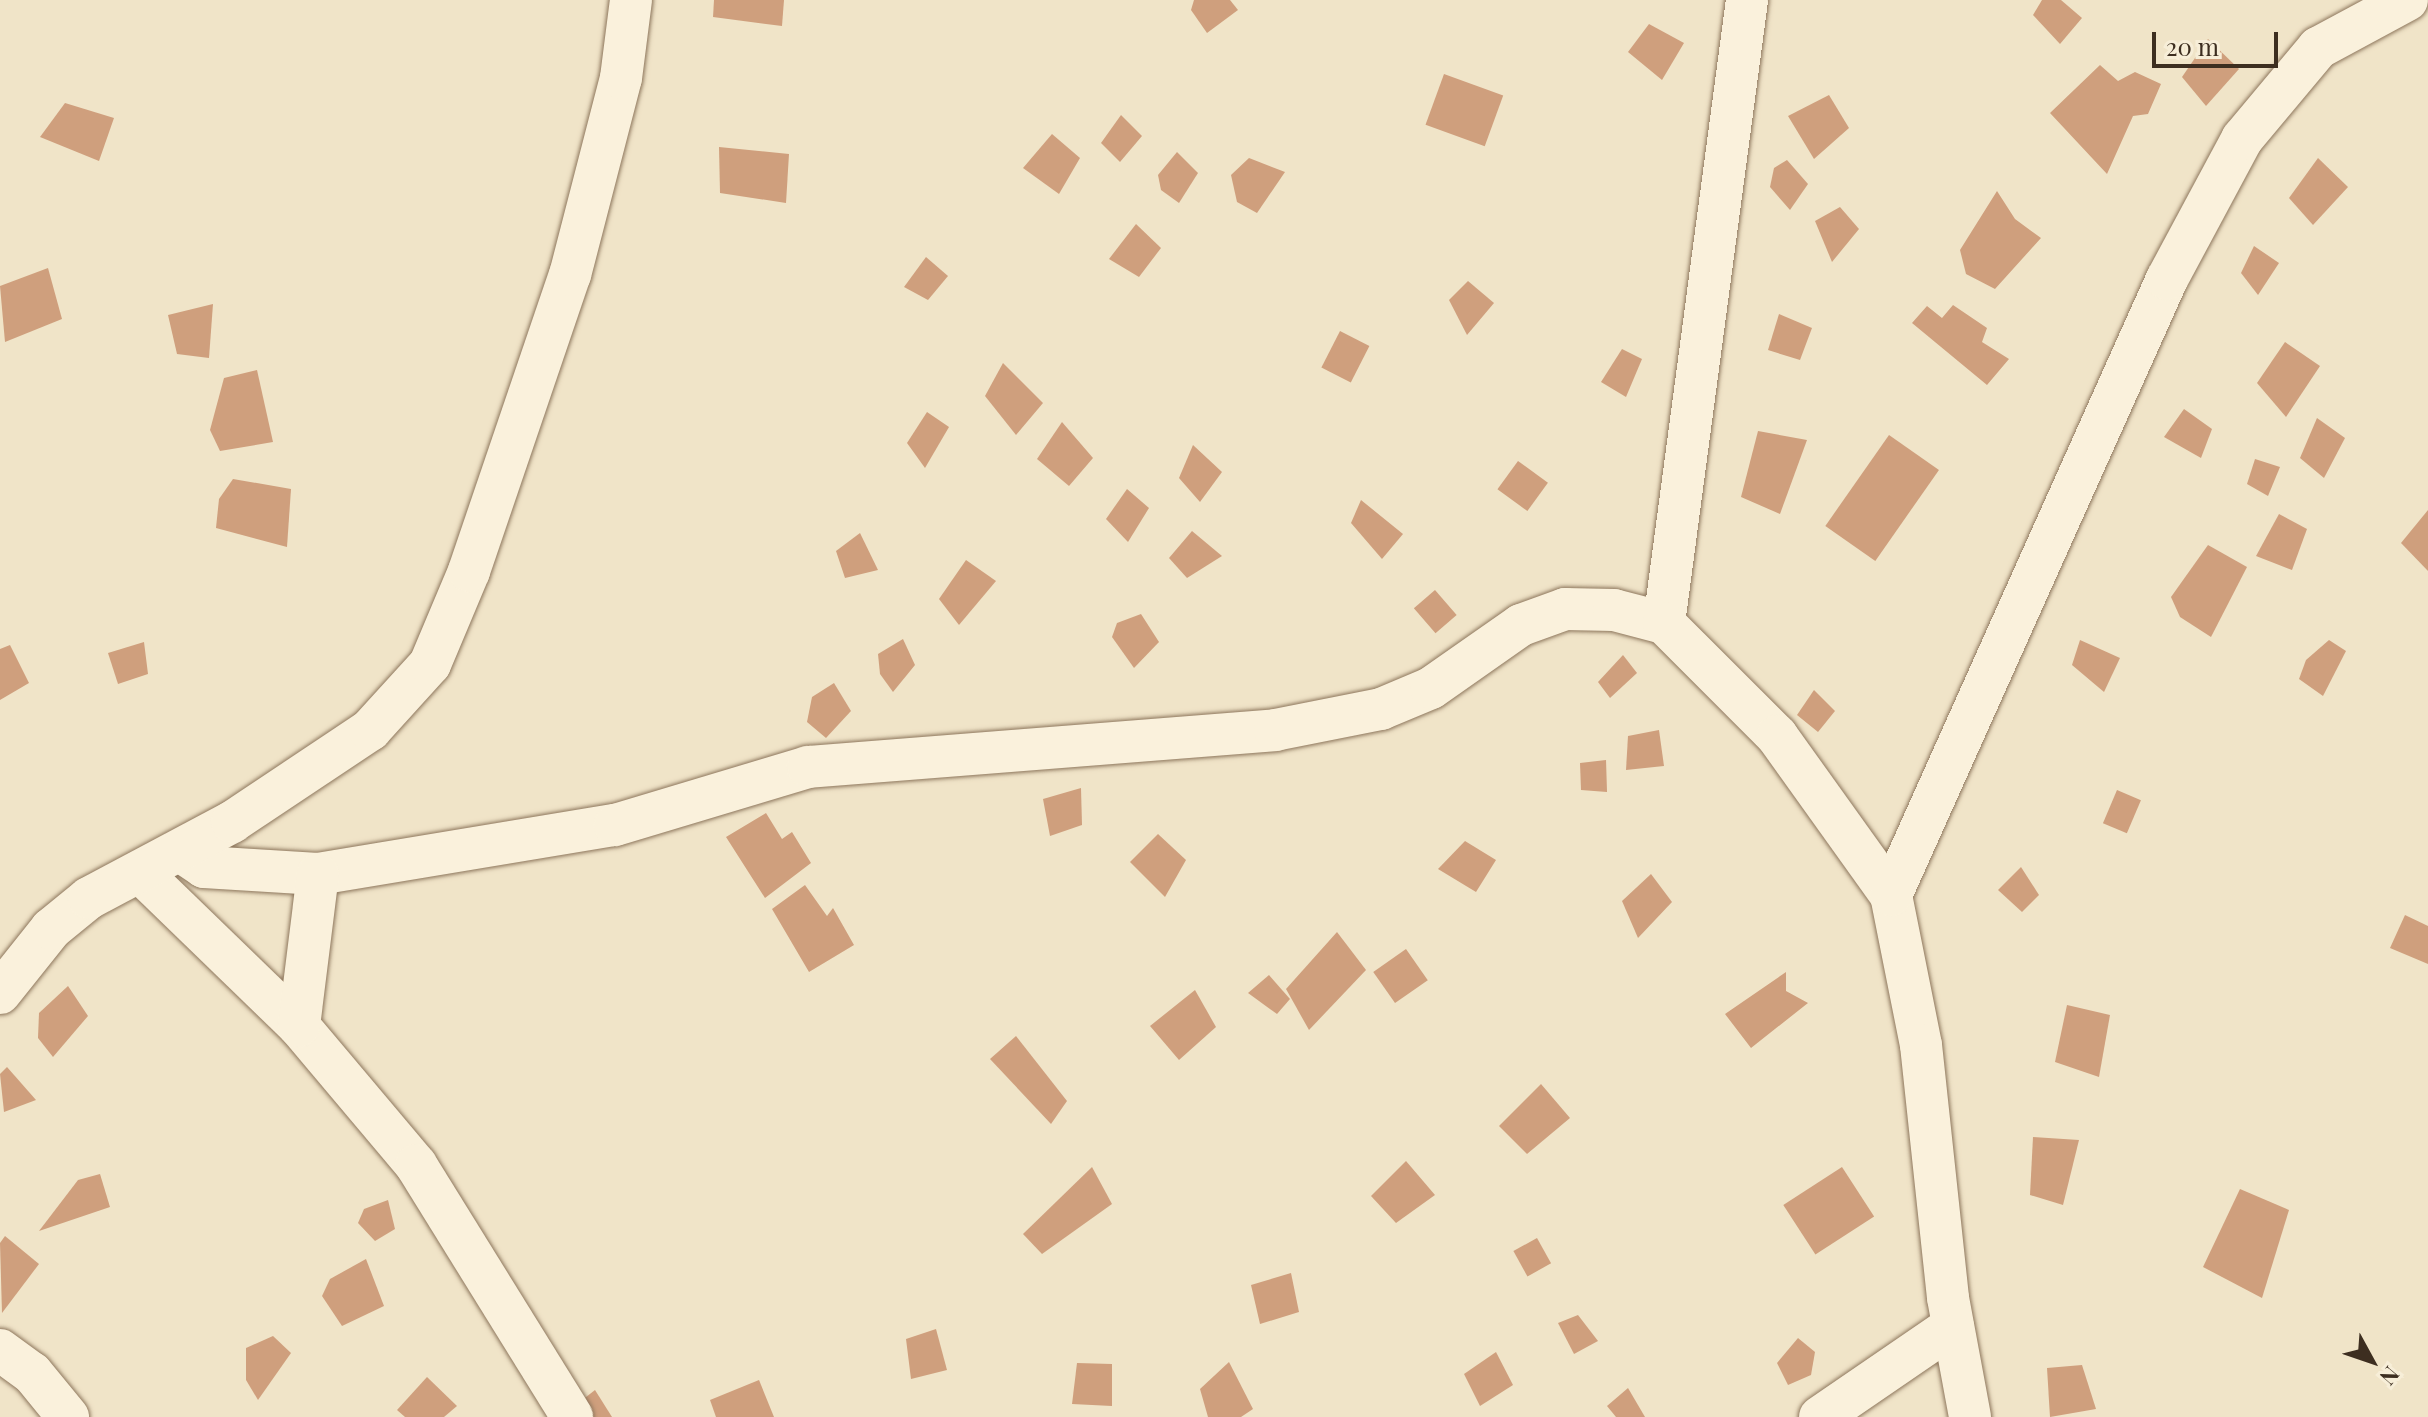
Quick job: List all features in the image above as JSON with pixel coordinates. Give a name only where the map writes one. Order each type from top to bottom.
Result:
[{"type":"street","points":[[0,993],[60,921],[140,872],[182,852],[370,730],[430,664],[469,571],[570,275],[621,78],[631,0]]},
{"type":"street","points":[[1664,623],[1747,0]]},
{"type":"street","points":[[1891,895],[2167,279],[2242,139],[2318,48],[2407,0]]},
{"type":"street","points":[[182,852],[204,867],[318,874],[615,825],[808,767],[1275,730],[1381,709],[1431,688],[1521,625],[1565,609],[1614,610],[1664,623],[1777,736],[1891,895],[1921,1045],[1953,1326],[1970,1417]]},
{"type":"street","points":[[140,872],[299,1026],[416,1165],[572,1417]]},
{"type":"street","points":[[299,1026],[318,874]]},
{"type":"street","points":[[1820,1417],[1953,1326]]},
{"type":"street","points":[[0,1350],[32,1373],[68,1417]]},
{"type":"building","points":[[714,0],[784,0],[782,26],[713,17]]},
{"type":"building","points":[[1194,0],[1230,0],[1238,10],[1207,33],[1191,10]]},
{"type":"building","points":[[2042,0],[2061,0],[2082,18],[2060,44],[2033,15]]},
{"type":"building","points":[[1649,24],[1684,43],[1662,80],[1628,52]]},
{"type":"building","points":[[2208,39],[2239,69],[2206,106],[2182,77]]},
{"type":"building","points":[[2100,65],[2118,81],[2135,72],[2161,84],[2148,114],[2133,116],[2107,174],[2050,113]]},
{"type":"building","points":[[1444,74],[1503,96],[1485,146],[1426,125]]},
{"type":"building","points":[[1829,95],[1849,128],[1814,159],[1788,116]]},
{"type":"building","points":[[65,103],[114,118],[99,161],[40,137]]},
{"type":"building","points":[[1121,115],[1142,136],[1120,162],[1101,143]]},
{"type":"building","points":[[1052,134],[1080,158],[1059,194],[1023,168]]},
{"type":"building","points":[[719,147],[789,154],[786,203],[720,193]]},
{"type":"building","points":[[1177,152],[1198,173],[1179,203],[1161,190],[1158,175]]},
{"type":"building","points":[[1249,158],[1285,172],[1257,213],[1237,202],[1231,175]]},
{"type":"building","points":[[2318,158],[2348,187],[2313,225],[2289,198]]},
{"type":"building","points":[[1787,160],[1808,184],[1790,210],[1770,187],[1774,168]]},
{"type":"building","points":[[1997,191],[2015,219],[2041,238],[1995,289],[1966,274],[1960,250]]},
{"type":"building","points":[[1840,207],[1859,229],[1832,262],[1815,221]]},
{"type":"building","points":[[1136,224],[1161,248],[1139,277],[1109,259]]},
{"type":"building","points":[[2254,246],[2279,263],[2258,295],[2241,273]]},
{"type":"building","points":[[926,257],[948,276],[928,300],[904,287]]},
{"type":"building","points":[[48,268],[62,319],[5,342],[0,286]]},
{"type":"building","points":[[1468,281],[1494,303],[1467,335],[1449,300]]},
{"type":"building","points":[[213,304],[209,358],[177,354],[168,315]]},
{"type":"building","points":[[1953,305],[1987,328],[1982,342],[2009,359],[1987,385],[1912,323],[1927,306],[1942,318]]},
{"type":"building","points":[[1779,314],[1812,328],[1800,360],[1768,350]]},
{"type":"building","points":[[1340,331],[1369,346],[1351,383],[1321,368]]},
{"type":"building","points":[[2285,342],[2320,366],[2286,417],[2257,383]]},
{"type":"building","points":[[1622,349],[1642,359],[1626,397],[1601,382]]},
{"type":"building","points":[[1003,363],[1043,403],[1016,435],[985,396]]},
{"type":"building","points":[[257,370],[273,442],[220,451],[210,430],[224,378]]},
{"type":"building","points":[[2184,409],[2212,429],[2201,458],[2164,437]]},
{"type":"building","points":[[927,412],[949,427],[925,468],[907,443]]},
{"type":"building","points":[[2317,418],[2345,438],[2324,478],[2300,458]]},
{"type":"building","points":[[1062,422],[1093,458],[1069,486],[1037,459]]},
{"type":"building","points":[[1758,431],[1807,440],[1780,514],[1741,497]]},
{"type":"building","points":[[1889,435],[1939,470],[1875,561],[1825,526]]},
{"type":"building","points":[[1193,445],[1222,472],[1200,502],[1179,478]]},
{"type":"building","points":[[2255,459],[2280,467],[2268,496],[2247,484]]},
{"type":"building","points":[[1518,461],[1548,483],[1527,511],[1497,489]]},
{"type":"building","points":[[233,479],[291,489],[287,547],[216,528],[219,499]]},
{"type":"building","points":[[1127,489],[1149,508],[1128,542],[1106,519]]},
{"type":"building","points":[[1361,500],[1403,534],[1382,559],[1351,523]]},
{"type":"building","points":[[2428,510],[2428,571],[2401,543]]},
{"type":"building","points":[[2279,514],[2307,529],[2292,570],[2256,556]]},
{"type":"building","points":[[1192,531],[1222,556],[1187,578],[1169,558]]},
{"type":"building","points":[[860,533],[878,570],[845,578],[836,551]]},
{"type":"building","points":[[2208,545],[2247,567],[2211,637],[2180,617],[2171,597]]},
{"type":"building","points":[[966,560],[996,581],[959,625],[939,599]]},
{"type":"building","points":[[1435,590],[1457,615],[1436,633],[1414,608]]},
{"type":"building","points":[[1141,614],[1159,642],[1134,668],[1112,637],[1117,623]]},
{"type":"building","points":[[903,639],[915,665],[893,692],[880,674],[878,654]]},
{"type":"building","points":[[2080,640],[2120,658],[2104,692],[2072,665]]},
{"type":"building","points":[[2329,640],[2346,651],[2323,696],[2299,679],[2306,660]]},
{"type":"building","points":[[144,642],[148,674],[118,684],[108,653]]},
{"type":"building","points":[[10,645],[29,683],[0,700],[0,649]]},
{"type":"building","points":[[1623,655],[1637,673],[1610,698],[1598,682]]},
{"type":"building","points":[[834,683],[851,711],[826,738],[807,722],[812,697]]},
{"type":"building","points":[[1814,690],[1835,711],[1818,732],[1797,715]]},
{"type":"building","points":[[1659,730],[1664,766],[1626,770],[1628,736]]},
{"type":"building","points":[[1606,760],[1607,792],[1581,790],[1580,763]]},
{"type":"building","points":[[1081,788],[1082,825],[1050,836],[1043,799]]},
{"type":"building","points":[[2117,790],[2141,800],[2127,833],[2103,823]]},
{"type":"building","points":[[766,813],[782,839],[792,832],[811,863],[765,898],[726,837]]},
{"type":"building","points":[[1158,834],[1186,860],[1165,897],[1130,862]]},
{"type":"building","points":[[1465,841],[1496,860],[1476,892],[1438,869]]},
{"type":"building","points":[[2021,867],[2039,895],[2022,912],[1998,890]]},
{"type":"building","points":[[1651,874],[1672,902],[1638,938],[1622,901]]},
{"type":"building","points":[[805,885],[827,916],[833,908],[854,945],[809,972],[772,909]]},
{"type":"building","points":[[2405,915],[2428,926],[2428,964],[2390,948]]},
{"type":"building","points":[[1337,932],[1366,970],[1309,1030],[1286,989]]},
{"type":"building","points":[[1406,949],[1428,980],[1395,1003],[1373,972]]},
{"type":"building","points":[[1786,972],[1786,991],[1808,1003],[1751,1048],[1725,1014]]},
{"type":"building","points":[[1269,975],[1290,999],[1277,1014],[1248,993]]},
{"type":"building","points":[[68,986],[88,1016],[53,1057],[38,1038],[39,1013]]},
{"type":"building","points":[[1195,990],[1216,1027],[1179,1060],[1150,1026]]},
{"type":"building","points":[[2067,1005],[2110,1015],[2099,1077],[2055,1062]]},
{"type":"building","points":[[1016,1036],[1067,1101],[1051,1124],[990,1059]]},
{"type":"building","points":[[7,1067],[36,1100],[4,1112],[0,1074]]},
{"type":"building","points":[[1541,1084],[1570,1118],[1527,1154],[1499,1126]]},
{"type":"building","points":[[2033,1137],[2079,1140],[2063,1205],[2030,1195]]},
{"type":"building","points":[[1406,1161],[1435,1195],[1396,1223],[1371,1196]]},
{"type":"building","points":[[1092,1167],[1112,1204],[1042,1254],[1023,1234]]},
{"type":"building","points":[[1842,1167],[1874,1216],[1815,1255],[1783,1205]]},
{"type":"building","points":[[100,1174],[110,1207],[39,1231],[78,1180]]},
{"type":"building","points":[[2240,1189],[2289,1210],[2262,1298],[2203,1267]]},
{"type":"building","points":[[388,1200],[395,1229],[375,1241],[358,1223],[364,1209]]},
{"type":"building","points":[[5,1236],[39,1264],[2,1313],[0,1243]]},
{"type":"building","points":[[1537,1238],[1551,1263],[1527,1276],[1513,1251]]},
{"type":"building","points":[[366,1259],[384,1306],[342,1326],[322,1296],[330,1279]]},
{"type":"building","points":[[1291,1273],[1299,1312],[1260,1324],[1251,1285]]},
{"type":"building","points":[[1578,1315],[1598,1341],[1574,1354],[1558,1323]]},
{"type":"building","points":[[936,1329],[947,1370],[911,1379],[906,1339]]},
{"type":"building","points":[[273,1336],[291,1353],[258,1400],[246,1380],[246,1348]]},
{"type":"building","points":[[1798,1338],[1815,1352],[1811,1375],[1788,1385],[1777,1363]]},
{"type":"building","points":[[1496,1352],[1513,1385],[1480,1406],[1464,1374]]},
{"type":"building","points":[[1229,1362],[1253,1409],[1241,1417],[1208,1417],[1200,1389]]},
{"type":"building","points":[[1077,1363],[1112,1364],[1112,1406],[1072,1404]]},
{"type":"building","points":[[2082,1365],[2096,1409],[2050,1417],[2047,1368]]},
{"type":"building","points":[[427,1377],[457,1406],[444,1417],[405,1417],[397,1410]]},
{"type":"building","points":[[759,1380],[774,1417],[716,1417],[710,1400]]},
{"type":"building","points":[[1628,1388],[1645,1417],[1616,1417],[1607,1406]]},
{"type":"building","points":[[595,1390],[612,1417],[580,1417],[576,1405]]}]
